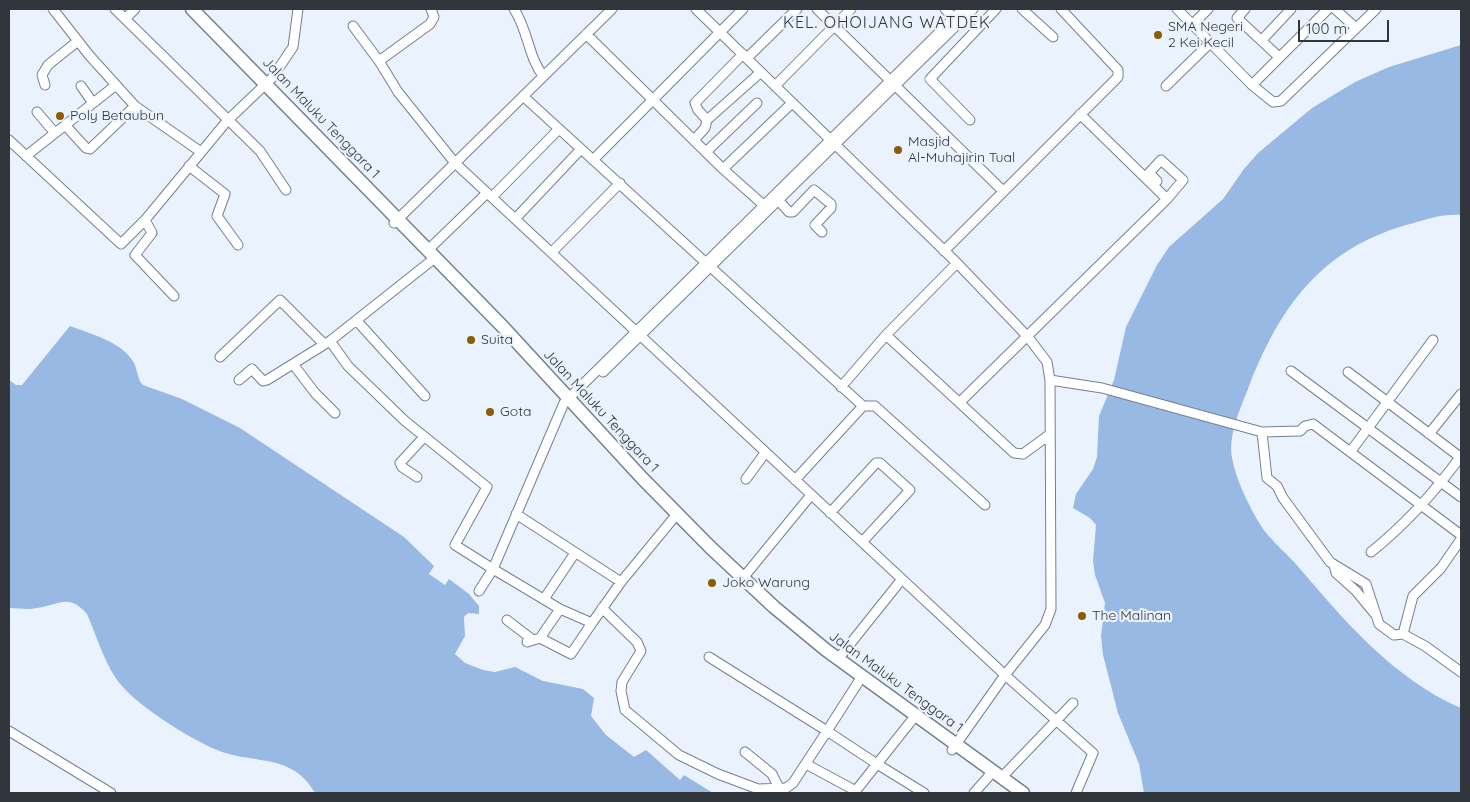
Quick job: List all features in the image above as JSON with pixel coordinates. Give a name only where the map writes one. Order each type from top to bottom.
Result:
[{"type":"highway","name":"Jalan Maluku Tenggara 1","points":[[183,9],[264,86]]},
{"type":"highway","name":"Jalan Maluku Tenggara 1","points":[[192,9],[675,516],[769,610],[912,720],[1023,793]]},
{"type":"highway","name":"Jalan Maluku Tenggara 1","points":[[675,516],[797,626],[954,747],[988,776],[1013,793]]},
{"type":"street","points":[[53,9],[78,41],[135,106],[201,152]]},
{"type":"street","points":[[115,9],[260,152],[286,190]]},
{"type":"street","points":[[125,19],[135,9]]},
{"type":"street","points":[[9,140],[121,244],[145,220],[227,121],[264,86],[293,47],[298,9]]},
{"type":"street","points":[[379,61],[430,24],[434,17],[431,9]]},
{"type":"street","points":[[514,9],[524,29],[536,67],[543,76]]},
{"type":"street","points":[[396,221],[612,9]]},
{"type":"street","points":[[696,9],[957,263],[1028,337],[1047,362],[1050,380],[1051,614],[1045,625],[1005,675],[954,747]]},
{"type":"street","points":[[593,160],[743,9]]},
{"type":"street","points":[[707,120],[698,110],[696,103],[797,9]]},
{"type":"street","points":[[817,9],[1002,191]]},
{"type":"street","points":[[775,86],[851,9]]},
{"type":"street","points":[[945,9],[956,20]]},
{"type":"street","points":[[479,591],[492,569],[568,403],[956,20],[969,9],[983,22]]},
{"type":"street","points":[[970,120],[930,79],[996,9]]},
{"type":"street","points":[[1022,9],[1053,37]]},
{"type":"street","points":[[944,251],[1119,74],[1118,70],[1061,9]]},
{"type":"street","points":[[1177,9],[1252,85],[1273,102],[1281,101],[1376,9]]},
{"type":"street","points":[[1192,25],[1208,9]]},
{"type":"street","points":[[1245,9],[1237,18],[1280,57]]},
{"type":"street","points":[[1262,40],[1291,9]]},
{"type":"street","points":[[1252,85],[1328,9]]},
{"type":"street","points":[[1335,9],[1356,28]]},
{"type":"street","points":[[353,26],[379,61],[398,92],[455,164],[552,252],[811,496],[863,541],[1005,675],[1094,755],[1076,793]]},
{"type":"street","points":[[586,34],[723,169],[767,208]]},
{"type":"street","points":[[45,85],[42,75],[45,68],[78,41]]},
{"type":"street","points":[[1166,86],[1210,43]]},
{"type":"street","points":[[694,140],[705,128],[707,120],[761,72]]},
{"type":"street","points":[[26,156],[116,85]]},
{"type":"street","points":[[80,86],[93,103]]},
{"type":"street","points":[[523,96],[841,387],[863,406],[875,406],[985,505]]},
{"type":"street","points":[[706,152],[758,103]]},
{"type":"street","points":[[723,169],[792,103]]},
{"type":"street","points":[[65,125],[86,148],[90,149],[135,106]]},
{"type":"street","points":[[37,112],[55,133]]},
{"type":"street","points":[[960,402],[1169,197],[1080,114]]},
{"type":"street","points":[[239,380],[252,369],[266,381],[356,321],[429,256],[489,195],[559,129]]},
{"type":"street","points":[[767,208],[779,201],[832,143]]},
{"type":"street","points":[[515,219],[581,149]]},
{"type":"street","points":[[189,166],[224,194],[217,216],[223,227],[238,245]]},
{"type":"street","points":[[552,252],[620,183]]},
{"type":"street","points":[[779,201],[789,212],[793,212],[814,190],[818,191],[831,204],[831,208],[815,225],[822,232]]},
{"type":"street","points":[[145,220],[152,232],[135,255],[174,296]]},
{"type":"street","points":[[841,387],[886,335],[957,263]]},
{"type":"street","points":[[220,358],[280,300],[327,342],[360,378],[424,437],[487,487],[456,545],[492,569],[560,609],[592,623]]},
{"type":"street","points":[[356,321],[425,396]]},
{"type":"street","points":[[886,335],[1014,453],[1022,454],[1049,435]]},
{"type":"street","points":[[1351,451],[1433,340]]},
{"type":"street","points":[[293,364],[335,414]]},
{"type":"street","points":[[1291,371],[1461,497]]},
{"type":"street","points":[[1348,372],[1461,457],[1423,505],[1400,528],[1371,552]]},
{"type":"street","points":[[1050,380],[1102,388],[1262,432],[1300,431],[1312,423],[1461,535]]},
{"type":"street","points":[[1429,434],[1461,394]]},
{"type":"street","points":[[795,480],[863,406]]},
{"type":"street","points":[[1262,432],[1267,478],[1276,486],[1334,565],[1366,584],[1379,624],[1394,634],[1403,634],[1425,646],[1461,672]]},
{"type":"street","points":[[417,477],[402,468],[400,463],[424,437]]},
{"type":"street","points":[[746,479],[765,453]]},
{"type":"street","points":[[830,513],[876,463],[880,463],[910,490],[863,541]]},
{"type":"street","points":[[743,578],[811,496]]},
{"type":"street","points":[[516,514],[621,582]]},
{"type":"street","points":[[507,620],[534,640],[570,654],[621,582],[675,516]]},
{"type":"street","points":[[1403,634],[1413,596],[1441,568],[1461,539]]},
{"type":"street","points":[[544,599],[575,552]]},
{"type":"street","points":[[838,659],[902,579]]},
{"type":"street","points":[[602,608],[637,642],[641,651],[622,682],[621,691],[625,710],[679,755],[697,765],[746,786],[764,790],[780,790],[793,783],[859,681]]},
{"type":"street","points":[[534,640],[560,609]]},
{"type":"street","points":[[709,657],[924,793]]},
{"type":"street","points":[[1002,778],[1073,703]]},
{"type":"street","points":[[806,764],[855,792],[912,720]]},
{"type":"street","points":[[9,731],[111,793]]},
{"type":"street","points":[[745,752],[772,774],[780,790]]},
{"type":"street","points":[[974,793],[988,776]]},
{"type":"water","points":[[1461,45],[1461,215],[1434,217],[1376,236],[1349,250],[1326,267],[1306,286],[1289,308],[1260,360],[1238,414],[1231,450],[1236,474],[1242,490],[1261,527],[1331,605],[1370,645],[1413,681],[1436,696],[1461,708],[1461,793],[1144,793],[1139,764],[1118,713],[1103,655],[1101,636],[1105,603],[1095,575],[1093,561],[1096,525],[1090,518],[1073,508],[1076,494],[1093,469],[1097,457],[1099,416],[1114,380],[1126,327],[1157,265],[1169,247],[1223,199],[1258,153],[1312,108],[1355,82],[1389,67]]},
{"type":"water","points":[[70,326],[97,336],[122,349],[134,363],[143,385],[182,399],[240,428],[404,537],[434,566],[429,574],[445,585],[449,579],[469,594],[479,606],[479,614],[468,613],[464,617],[465,636],[455,654],[465,663],[483,670],[495,672],[515,667],[543,681],[583,689],[594,698],[591,716],[606,735],[634,757],[646,750],[680,780],[684,775],[713,793],[315,793],[306,780],[295,771],[283,765],[231,754],[205,745],[177,729],[147,708],[133,697],[115,677],[103,654],[87,614],[74,604],[64,602],[34,609],[9,608],[9,380],[16,385],[22,385]]},
{"type":"place","name":"SMA Negeri 2 Kei Kecil","points":[[1158,35]]},
{"type":"place","name":"Poly Betaubun","points":[[60,116]]},
{"type":"place","name":"Masjid Al-Muhajirin Tual","points":[[898,150]]},
{"type":"place","name":"Suita","points":[[471,340]]},
{"type":"place","name":"Gota","points":[[490,412]]},
{"type":"place","name":"Joko Warung","points":[[712,583]]},
{"type":"place","name":"The Malinan","points":[[1082,616]]},
{"type":"district","name":"KEL. OHOIJANG WATDEK","points":[[887,23]]}]
